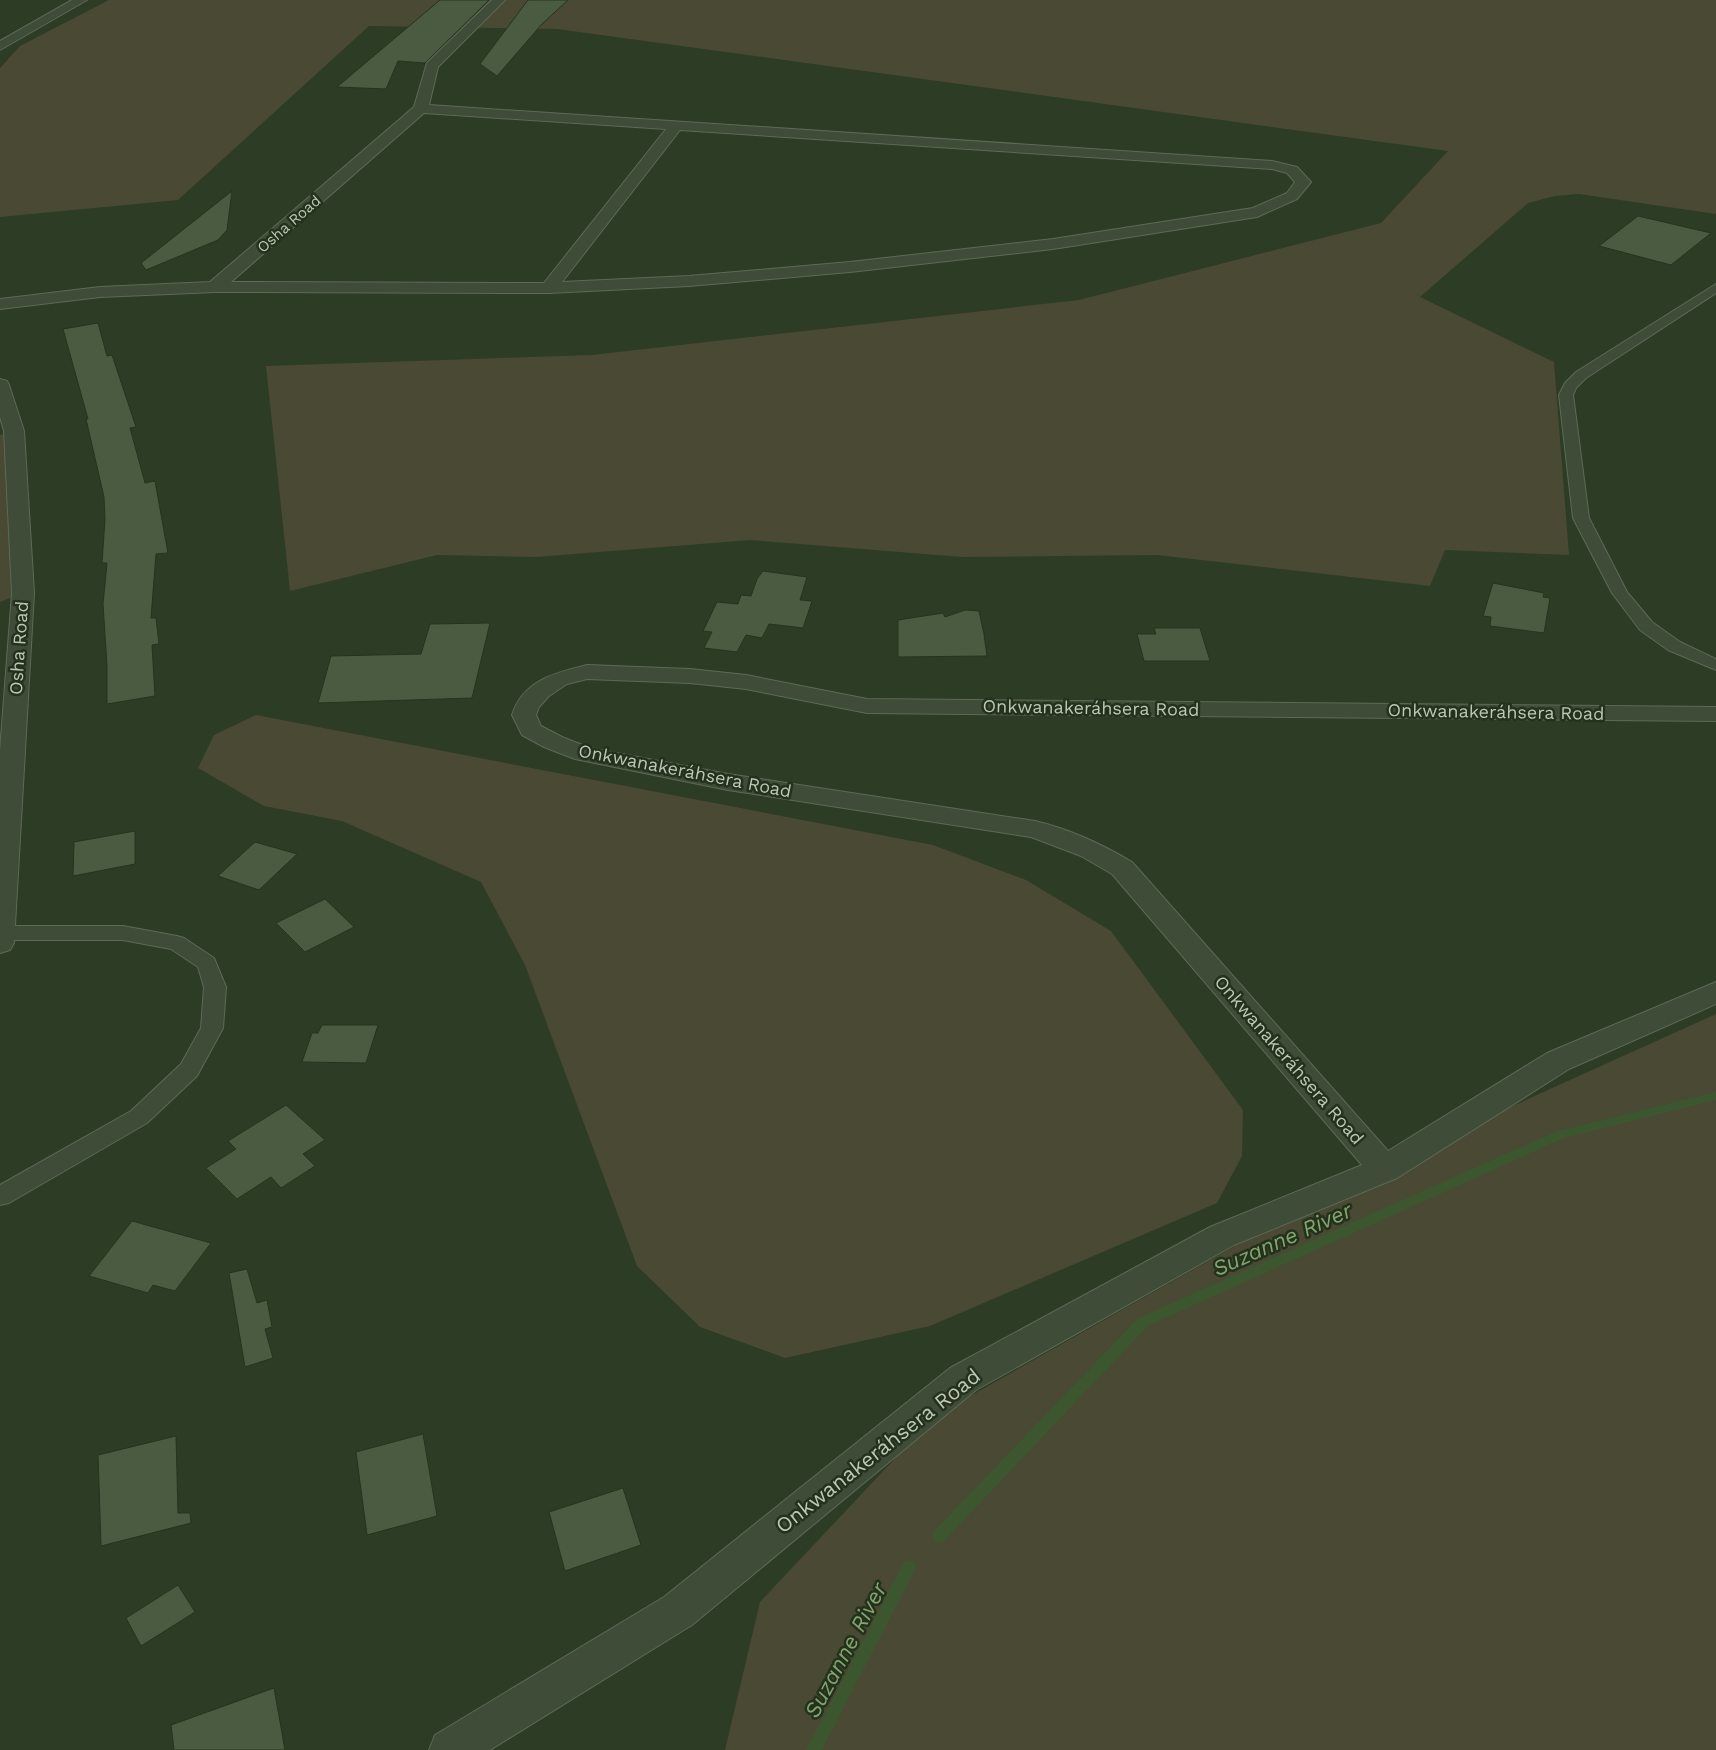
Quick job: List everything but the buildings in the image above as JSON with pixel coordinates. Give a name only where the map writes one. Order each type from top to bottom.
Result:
[{"type":"street","points":[[0,46],[81,0]]},
{"type":"street","points":[[0,304],[100,292],[215,287],[549,288],[689,281],[831,268],[1053,244],[1256,212],[1292,196],[1303,182],[1292,170],[1272,165],[421,109],[432,66],[499,0]]},
{"type":"street","name":"Osha Road","points":[[215,287],[421,109]]},
{"type":"street","points":[[549,288],[676,126]]},
{"type":"street","name":"Osha Road","points":[[0,385],[7,433],[23,593],[0,938]]},
{"type":"street","points":[[0,602],[23,593]]},
{"type":"street","name":"Onkwanakeráhsera Road","points":[[1385,1168],[1122,868],[1104,856],[1071,840],[1034,829],[728,782],[584,754],[553,742],[532,730],[524,715],[527,705],[540,691],[559,679],[587,672],[690,676],[746,682],[866,706],[1716,714]]},
{"type":"street","name":"Onkwanakeráhsera Road","points":[[450,1750],[678,1611],[963,1378],[1222,1236],[1385,1168],[1558,1061],[1716,992]]},
{"type":"lane","points":[[1716,288],[1581,375],[1570,386],[1566,395],[1580,518],[1620,593],[1646,626],[1674,646],[1716,665]]},
{"type":"lane","points":[[0,938],[123,933],[177,943],[207,963],[215,987],[212,1028],[189,1070],[139,1118],[0,1196]]},
{"type":"shaded area","points":[[109,0],[1716,0],[1716,214],[1579,194],[1555,196],[1528,203],[1420,297],[1554,362],[1569,555],[1445,550],[1430,586],[1157,555],[962,557],[751,540],[536,557],[437,555],[290,591],[266,366],[592,355],[1079,300],[1381,223],[1448,151],[557,29],[369,26],[178,200],[0,217],[0,68],[20,46]]},
{"type":"shaded area","points":[[14,431],[23,593],[0,602],[0,435]]},
{"type":"shaded area","points":[[256,715],[933,845],[1026,880],[1111,931],[1243,1110],[1242,1156],[1217,1203],[930,1326],[785,1358],[700,1327],[637,1266],[525,965],[481,882],[342,821],[264,806],[198,768],[214,735]]},
{"type":"shaded area","points":[[1716,1014],[1716,1750],[725,1750],[760,1602],[935,1416],[1360,1175]]},
{"type":"waterway","name":"Suzanne River","points":[[939,1536],[1143,1322],[1561,1134],[1716,1096]]},
{"type":"waterway","name":"Suzanne River","points":[[814,1750],[909,1567]]}]
